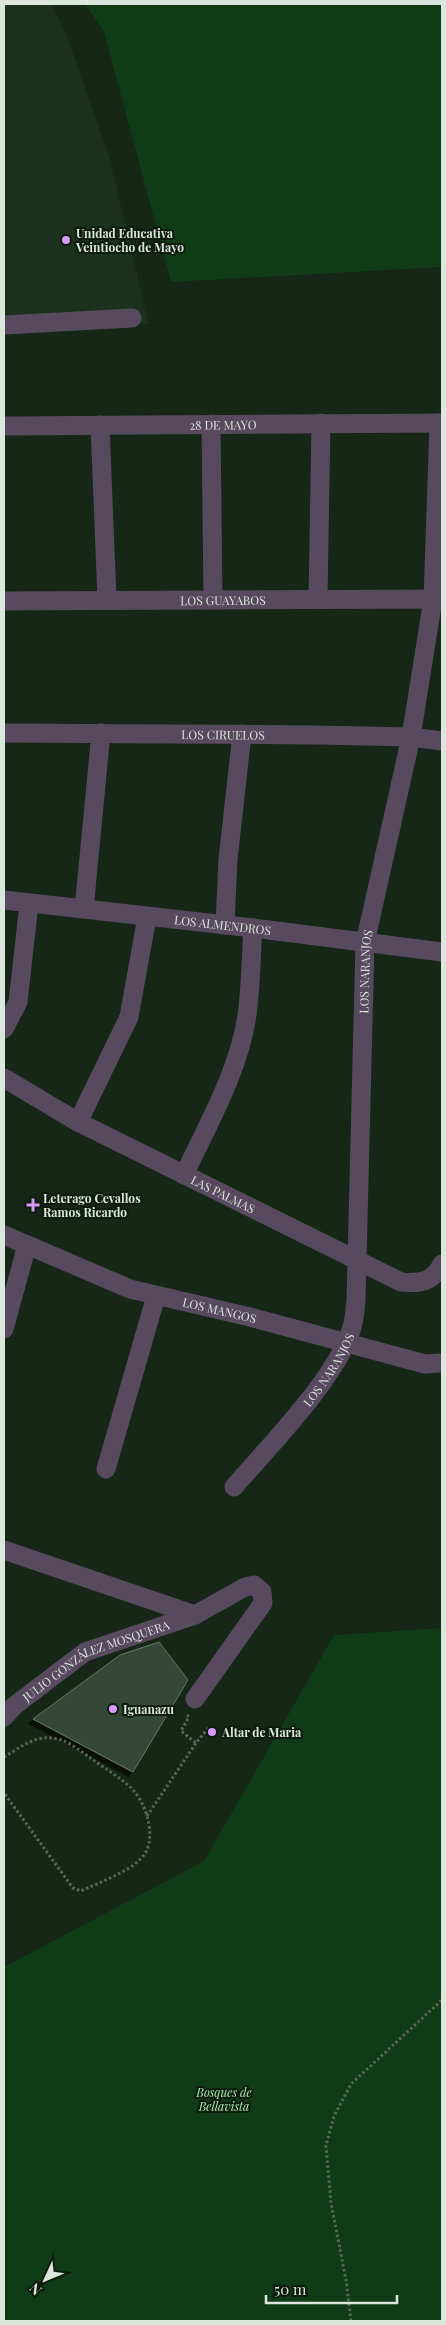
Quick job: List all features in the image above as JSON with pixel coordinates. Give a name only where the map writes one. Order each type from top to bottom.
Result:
[{"type":"street","points":[[4,325],[132,318]]},
{"type":"street","points":[[318,599],[321,422]]},
{"type":"street","name":"28 DE MAYO","points":[[4,426],[321,422],[441,423]]},
{"type":"street","name":"LOS NARANJOS","points":[[234,1487],[311,1397],[328,1374],[346,1344],[353,1324],[357,1260],[365,943],[411,737],[438,599],[441,423]]},
{"type":"street","points":[[211,424],[213,599]]},
{"type":"street","points":[[100,425],[107,599]]},
{"type":"street","name":"LOS GUAYABOS","points":[[4,601],[107,599],[438,599]]},
{"type":"street","name":"LOS CIRUELOS","points":[[4,733],[411,737],[442,741]]},
{"type":"street","points":[[84,909],[101,733]]},
{"type":"street","points":[[225,924],[228,859],[242,734]]},
{"type":"street","name":"LOS ALMENDROS","points":[[4,900],[225,924],[442,952]]},
{"type":"street","points":[[4,1029],[18,1002],[29,904]]},
{"type":"street","points":[[78,1122],[129,1017],[147,917]]},
{"type":"street","points":[[184,1175],[230,1077],[238,1051],[247,1016],[253,928]]},
{"type":"street","name":"LAS PALMAS","points":[[4,1078],[78,1122],[401,1282],[415,1284],[427,1281],[436,1275],[442,1264]]},
{"type":"street","name":"LOS MANGOS","points":[[4,1234],[130,1289],[437,1366]]},
{"type":"street","points":[[4,1329],[27,1245]]},
{"type":"street","points":[[106,1469],[156,1296]]},
{"type":"street","points":[[4,1550],[195,1614]]},
{"type":"street","name":"JULIO GONZÁLEZ MOSQUERA","points":[[4,1717],[14,1706],[85,1652],[195,1614],[245,1587],[254,1585],[262,1592],[263,1603],[195,1699]]},
{"type":"path","points":[[195,1699],[183,1712],[189,1717],[182,1731],[196,1743]]},
{"type":"path","points":[[147,1816],[196,1743],[210,1726]]},
{"type":"path","points":[[4,1757],[36,1738],[54,1737],[70,1743],[130,1786],[147,1816],[150,1834],[146,1851],[135,1864],[81,1891],[73,1888],[4,1793]]},
{"type":"path","points":[[351,2321],[346,2280],[331,2203],[326,2146],[334,2116],[351,2084],[442,2000]]},
{"type":"shaded area","name":"Unidad Educativa Veintiocho de Mayo","points":[[4,4],[52,4],[67,36],[109,156],[149,324],[4,329]]},
{"type":"green space","points":[[85,4],[442,4],[442,267],[171,282],[104,32]]},
{"type":"green space","name":"Bosques de Bellavista","points":[[442,1628],[442,2321],[4,2321],[4,1967],[204,1861],[334,1635]]},
{"type":"building","points":[[159,1642],[188,1680],[133,1772],[33,1719],[120,1655]]},
{"type":"place","name":"Unidad Educativa Veintiocho de Mayo","points":[[66,240]]},
{"type":"place","name":"Leterago Cevallos Ramos Ricardo","points":[[33,1205]]},
{"type":"place","name":"Iguanazu","points":[[113,1709]]},
{"type":"place","name":"Altar de Maria","points":[[212,1732]]}]
